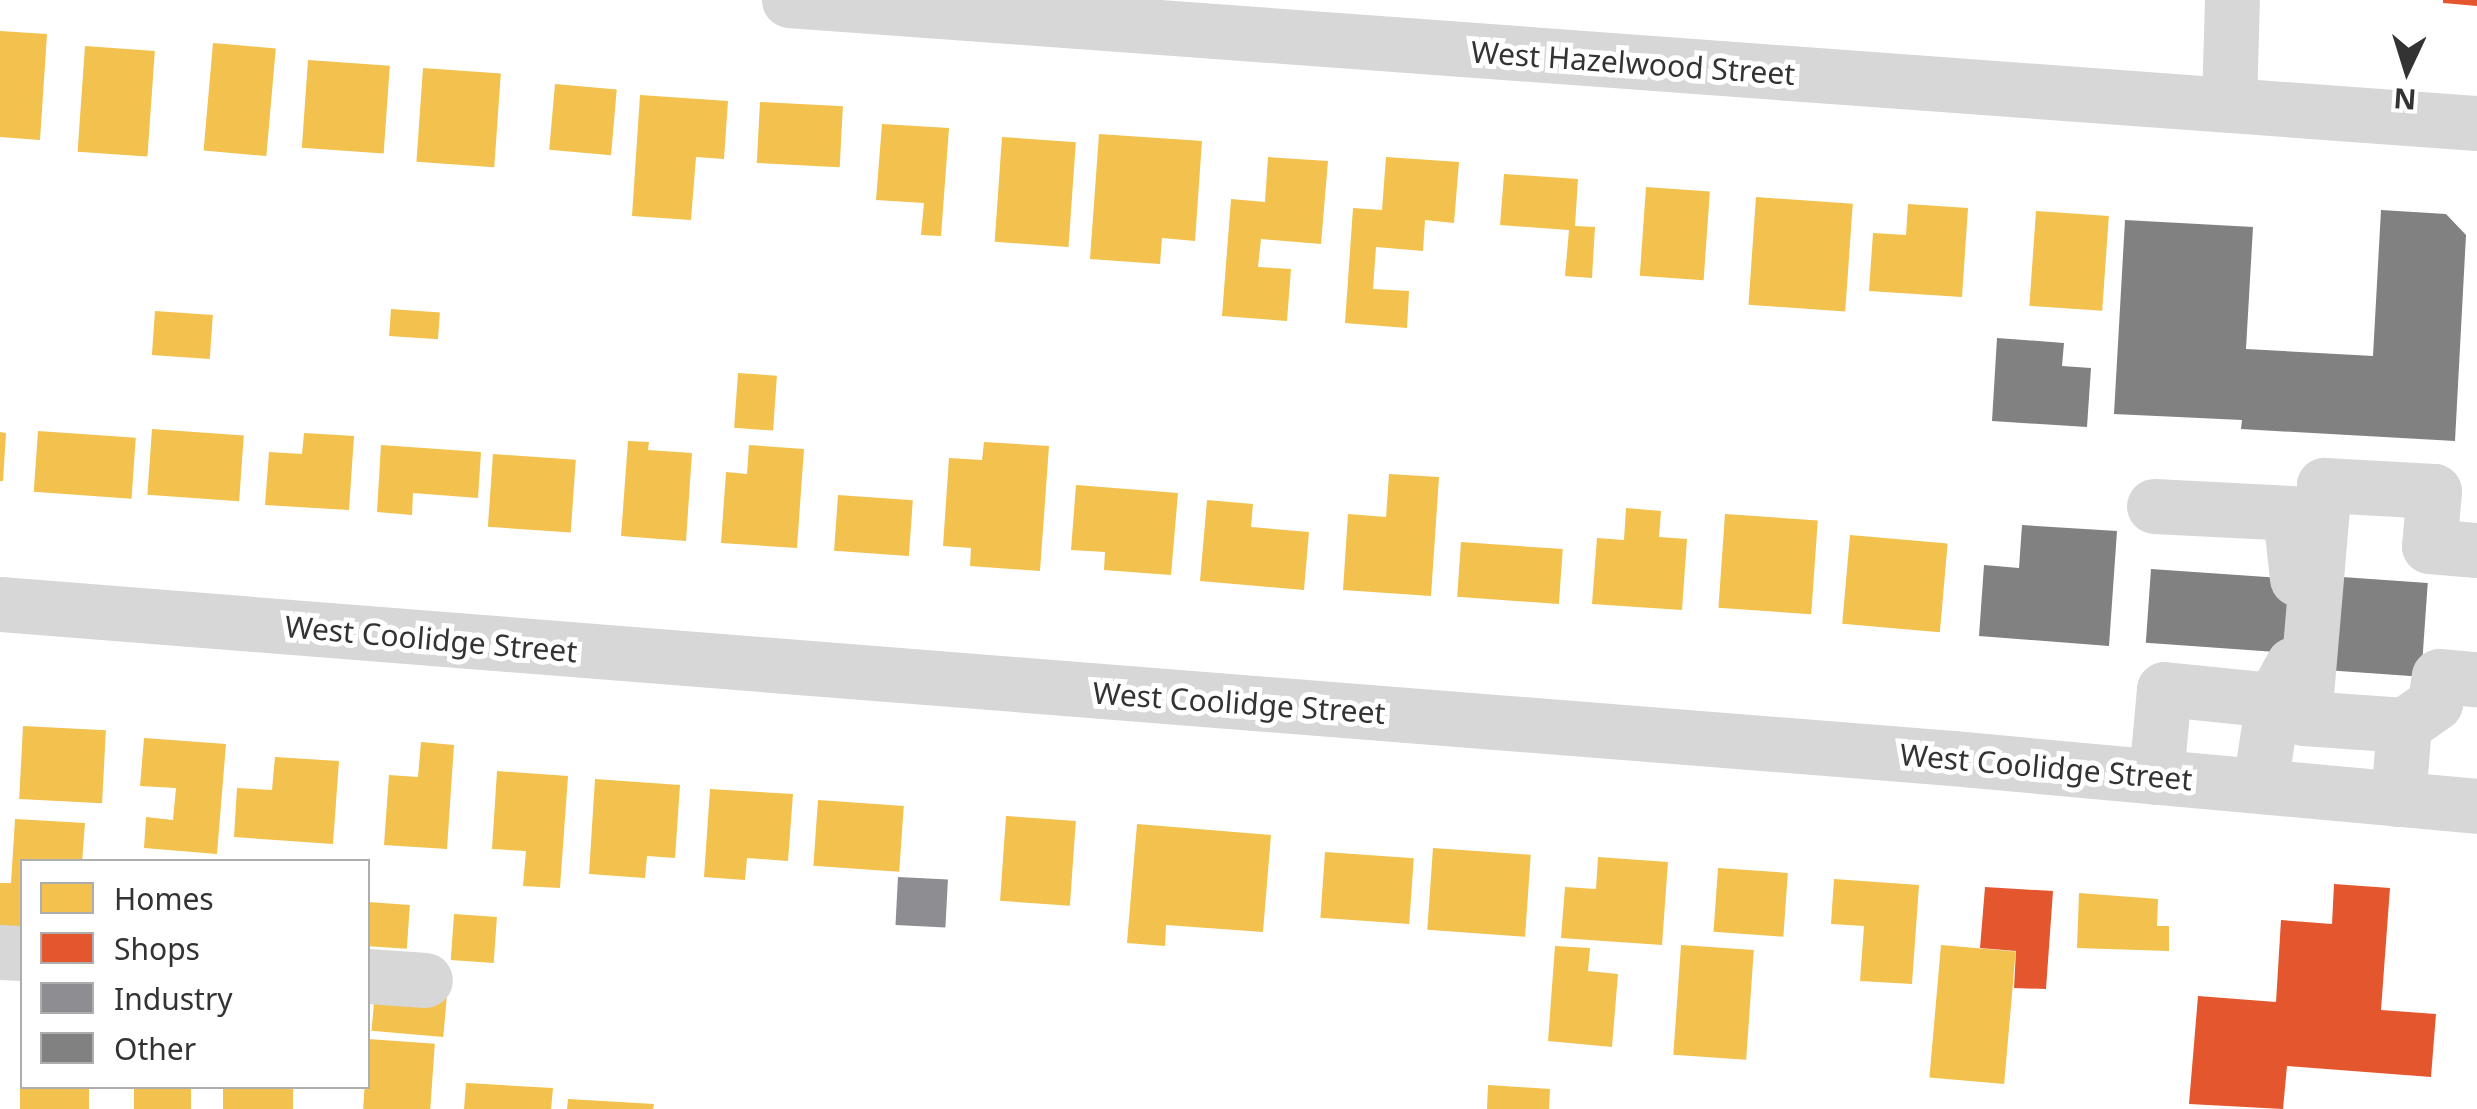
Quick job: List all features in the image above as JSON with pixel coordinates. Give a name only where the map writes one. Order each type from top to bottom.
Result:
[{"type":"street","name":"West Hazelwood Street","points":[[789,0],[2477,123]]},
{"type":"street","points":[[2229,106],[2232,0]]},
{"type":"street","points":[[2477,550],[2428,546],[2434,491],[2324,485],[2304,718],[2404,725],[2435,703],[2440,676],[2477,679]]},
{"type":"street","points":[[2154,506],[2290,513],[2298,555],[2294,662],[2273,700],[2260,786]]},
{"type":"street","name":"West Coolidge Street","points":[[0,604],[2477,806]]},
{"type":"street","points":[[2156,777],[2164,690],[2273,700]]},
{"type":"street","points":[[2398,799],[2404,725]]},
{"type":"street","points":[[370,976],[425,980]]},
{"type":"building: Homes","points":[[0,31],[47,34],[40,140],[0,137]]},
{"type":"building: Homes","points":[[213,43],[276,48],[266,156],[204,151]]},
{"type":"building: Homes","points":[[85,46],[155,51],[147,157],[78,152]]},
{"type":"building: Homes","points":[[308,60],[390,66],[384,154],[302,148]]},
{"type":"building: Homes","points":[[423,68],[501,73],[494,167],[416,162]]},
{"type":"building: Homes","points":[[555,84],[617,89],[611,155],[549,150]]},
{"type":"building: Homes","points":[[640,95],[728,101],[724,159],[696,157],[691,220],[632,216]]},
{"type":"building: Homes","points":[[760,102],[843,106],[840,167],[757,163]]},
{"type":"building: Homes","points":[[882,124],[949,128],[941,236],[921,235],[924,203],[876,200]]},
{"type":"building: Homes","points":[[1099,134],[1202,141],[1195,241],[1162,238],[1160,264],[1090,259]]},
{"type":"building: Homes","points":[[1002,137],[1076,142],[1068,247],[995,242]]},
{"type":"building: Homes","points":[[1268,157],[1328,161],[1321,244],[1261,239],[1258,267],[1291,269],[1287,321],[1222,316],[1231,199],[1265,202]]},
{"type":"building: Homes","points":[[1386,157],[1459,162],[1454,223],[1425,220],[1423,251],[1376,247],[1373,289],[1409,291],[1407,328],[1345,323],[1353,208],[1382,210]]},
{"type":"building: Homes","points":[[1504,174],[1578,179],[1575,226],[1595,227],[1592,278],[1565,276],[1569,230],[1500,225]]},
{"type":"building: Homes","points":[[1646,187],[1710,191],[1704,280],[1640,276]]},
{"type":"building: Homes","points":[[1756,197],[1853,204],[1845,312],[1748,305]]},
{"type":"building: Homes","points":[[1908,204],[1968,208],[1962,297],[1869,291],[1873,233],[1906,235]]},
{"type":"building: Homes","points":[[2036,211],[2109,216],[2102,311],[2029,306]]},
{"type":"building: Homes","points":[[391,309],[440,312],[438,339],[389,336]]},
{"type":"building: Homes","points":[[155,311],[213,315],[210,359],[152,355]]},
{"type":"building: Homes","points":[[738,373],[777,376],[773,431],[734,428]]},
{"type":"building: Homes","points":[[152,429],[244,435],[239,501],[147,495]]},
{"type":"building: Homes","points":[[38,431],[136,438],[132,499],[34,492]]},
{"type":"building: Homes","points":[[0,432],[6,433],[3,481],[0,481]]},
{"type":"building: Homes","points":[[304,433],[354,436],[349,510],[265,505],[269,452],[302,454]]},
{"type":"building: Homes","points":[[628,441],[649,442],[648,450],[692,453],[686,541],[621,536]]},
{"type":"building: Homes","points":[[984,442],[1049,446],[1040,571],[970,566],[971,548],[943,546],[949,458],[982,460]]},
{"type":"building: Homes","points":[[381,445],[481,452],[478,498],[413,493],[412,515],[377,512]]},
{"type":"building: Homes","points":[[749,445],[804,449],[797,548],[721,543],[726,472],[747,474]]},
{"type":"building: Homes","points":[[493,454],[576,460],[571,533],[488,527]]},
{"type":"building: Homes","points":[[1389,474],[1439,477],[1431,596],[1343,590],[1348,514],[1386,517]]},
{"type":"building: Homes","points":[[1076,485],[1178,493],[1171,575],[1104,570],[1105,552],[1071,550]]},
{"type":"building: Homes","points":[[838,495],[913,500],[909,556],[834,551]]},
{"type":"building: Homes","points":[[1207,500],[1253,504],[1251,527],[1309,532],[1304,590],[1200,581]]},
{"type":"building: Homes","points":[[1626,508],[1661,511],[1659,537],[1687,539],[1682,610],[1592,604],[1597,538],[1624,540]]},
{"type":"building: Homes","points":[[1725,514],[1818,520],[1811,614],[1718,608]]},
{"type":"building: Homes","points":[[1850,535],[1948,544],[1940,632],[1842,624]]},
{"type":"building: Homes","points":[[1461,542],[1563,549],[1559,604],[1457,597]]},
{"type":"building: Homes","points":[[23,726],[106,730],[102,803],[19,799]]},
{"type":"building: Homes","points":[[144,738],[226,744],[217,854],[144,848],[146,817],[173,820],[176,788],[140,786]]},
{"type":"building: Homes","points":[[421,742],[454,745],[447,849],[384,845],[389,775],[418,777]]},
{"type":"building: Homes","points":[[275,757],[339,761],[333,844],[234,837],[237,788],[272,790]]},
{"type":"building: Homes","points":[[497,771],[568,776],[560,888],[523,886],[526,851],[492,849]]},
{"type":"building: Homes","points":[[595,779],[680,785],[675,858],[647,856],[645,878],[589,874]]},
{"type":"building: Homes","points":[[710,789],[793,794],[788,861],[747,858],[745,880],[704,877]]},
{"type":"building: Homes","points":[[818,800],[904,806],[899,872],[813,866]]},
{"type":"building: Homes","points":[[1006,816],[1076,821],[1070,906],[1000,901]]},
{"type":"building: Homes","points":[[15,819],[85,823],[82,859],[20,859],[20,929],[0,928],[0,883],[11,883]]},
{"type":"building: Homes","points":[[1137,824],[1271,835],[1263,932],[1166,925],[1165,946],[1127,943]]},
{"type":"building: Homes","points":[[1433,848],[1531,855],[1525,937],[1427,930]]},
{"type":"building: Homes","points":[[1325,852],[1414,858],[1409,924],[1320,918]]},
{"type":"building: Homes","points":[[1598,857],[1668,862],[1662,945],[1561,938],[1565,887],[1596,889]]},
{"type":"building: Homes","points":[[1718,868],[1788,873],[1783,937],[1714,932]]},
{"type":"building: Homes","points":[[1834,879],[1919,885],[1912,984],[1860,981],[1864,926],[1831,924]]},
{"type":"building: Homes","points":[[2079,893],[2158,899],[2157,926],[2169,926],[2169,951],[2077,948]]},
{"type":"building: Homes","points":[[370,902],[410,905],[407,949],[370,946]]},
{"type":"building: Homes","points":[[454,914],[497,917],[494,963],[451,960]]},
{"type":"building: Homes","points":[[1681,945],[1754,950],[1746,1060],[1673,1055]]},
{"type":"building: Homes","points":[[1941,945],[2016,952],[2004,1084],[1929,1077]]},
{"type":"building: Homes","points":[[1555,946],[1590,948],[1588,971],[1618,974],[1612,1047],[1548,1041]]},
{"type":"building: Homes","points":[[375,991],[447,997],[443,1037],[372,1031]]},
{"type":"building: Homes","points":[[370,1039],[435,1044],[430,1109],[363,1109],[365,1089],[370,1089]]},
{"type":"building: Homes","points":[[466,1083],[553,1088],[551,1109],[464,1109]]},
{"type":"building: Homes","points":[[1488,1085],[1550,1089],[1549,1109],[1487,1109]]},
{"type":"building: Homes","points":[[20,1089],[89,1089],[89,1109],[20,1109]]},
{"type":"building: Homes","points":[[134,1089],[191,1089],[191,1109],[134,1109]]},
{"type":"building: Homes","points":[[223,1089],[293,1089],[293,1109],[223,1109]]},
{"type":"building: Homes","points":[[568,1099],[654,1104],[653,1109],[567,1109]]},
{"type":"building: Shops","points":[[2477,0],[2477,6],[2443,3]]},
{"type":"building: Shops","points":[[2334,884],[2390,888],[2381,1010],[2436,1014],[2431,1077],[2287,1066],[2283,1109],[2189,1104],[2198,996],[2276,1002],[2281,920],[2332,924]]},
{"type":"building: Shops","points":[[1985,887],[2053,891],[2046,989],[2014,988],[2016,951],[1980,948]]},
{"type":"building: Industry","points":[[898,877],[948,880],[945,928],[895,925]]},
{"type":"building: Other","points":[[2381,210],[2446,214],[2466,235],[2455,441],[2241,429],[2242,420],[2114,414],[2125,220],[2253,227],[2246,349],[2373,356]]},
{"type":"building: Other","points":[[1997,338],[2064,343],[2062,366],[2091,368],[2087,427],[1992,421]]},
{"type":"building: Other","points":[[2022,525],[2117,531],[2109,646],[1979,636],[1984,565],[2019,568]]},
{"type":"building: Other","points":[[2151,569],[2292,579],[2286,653],[2146,643]]},
{"type":"building: Other","points":[[2328,576],[2428,583],[2421,677],[2321,670]]}]
